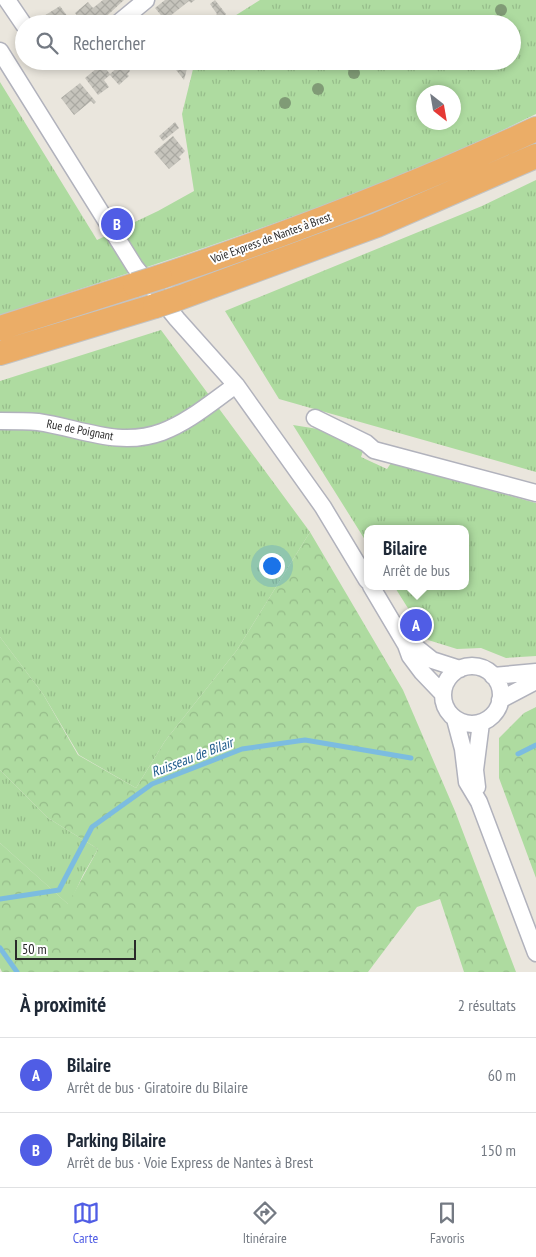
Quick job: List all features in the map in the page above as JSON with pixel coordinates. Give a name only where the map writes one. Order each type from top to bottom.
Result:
[{"type":"highway","name":"Voie Express de Nantes à Brest","points":[[0,328],[160,277],[314,223],[428,178],[536,130]]},
{"type":"highway","name":"Voie Express de Nantes à Brest","points":[[0,354],[179,298],[377,225],[536,156]]},
{"type":"street","points":[[6,0],[17,15]]},
{"type":"street","points":[[128,15],[146,0]]},
{"type":"street","points":[[0,51],[135,268],[177,319],[236,384],[323,507],[364,575]]},
{"type":"street","name":"Rue de Poignant","points":[[0,421],[38,422],[103,437],[129,438],[162,432],[197,413],[236,384]]},
{"type":"street","points":[[315,418],[366,443],[374,450],[536,493]]},
{"type":"street","points":[[373,590],[406,645],[410,656],[443,694]]},
{"type":"street","points":[[406,645],[417,648],[432,660],[460,669],[478,667],[493,676],[498,683],[500,700],[494,714],[481,723],[472,724],[455,719]]},
{"type":"street","points":[[460,669],[448,679],[443,694],[446,708],[455,719],[463,749],[467,782],[479,802],[536,953]]},
{"type":"street","points":[[493,676],[536,672]]},
{"type":"street","points":[[500,700],[536,681]]},
{"type":"street","points":[[479,802],[475,770],[481,723]]},
{"type":"green space","points":[[260,0],[536,0],[536,114],[471,145],[339,199],[204,248],[0,315],[0,82],[97,240],[158,211],[194,191],[182,114],[193,70],[521,70],[521,15],[236,15]]},
{"type":"green space","points":[[536,180],[536,472],[279,399],[225,311],[482,206]]},
{"type":"green space","points":[[161,330],[310,532],[237,650],[165,741],[136,788],[79,755],[43,694],[0,637],[0,381]]},
{"type":"green space","points":[[293,425],[318,429],[363,451],[361,457],[387,469],[391,463],[536,503],[536,656],[506,658],[481,648],[457,649],[428,640],[397,590],[469,590],[469,525],[364,525],[364,538]]},
{"type":"green space","points":[[310,532],[403,690],[455,811],[516,972],[464,972],[440,899],[417,907],[368,972],[2,972],[0,968],[0,843],[68,904],[98,849],[48,818],[0,770],[0,637],[43,694],[78,755],[136,788],[165,741],[237,650]]},
{"type":"green space","points":[[536,707],[536,878],[499,778],[499,738],[524,713]]},
{"type":"green space","points":[[0,770],[48,818],[98,849],[69,905],[0,843]]},
{"type":"building","points":[[103,0],[124,0],[108,15],[76,15],[75,13],[88,2],[93,8]]},
{"type":"building","points":[[165,0],[195,0],[191,3],[189,1],[171,15],[161,15],[155,8]]},
{"type":"building","points":[[215,0],[226,14],[216,15],[210,4]]},
{"type":"building","points":[[60,6],[66,15],[45,15]]},
{"type":"building","points":[[95,70],[107,70],[110,74],[115,70],[130,71],[127,74],[129,76],[119,85],[110,75],[104,80],[109,87],[98,95],[85,78]]},
{"type":"building","points":[[176,70],[187,70],[184,80]]},
{"type":"building","points":[[80,83],[96,102],[94,104],[91,101],[74,115],[61,98]]},
{"type":"building","points":[[175,122],[179,128],[163,141],[159,136]]},
{"type":"building","points":[[173,136],[185,151],[179,157],[181,159],[169,169],[154,152]]},
{"type":"waterway","name":"Ruisseau de Bilair","points":[[0,899],[59,890],[92,827],[152,784],[242,749],[305,740],[411,758]]},
{"type":"waterway","name":"Ruisseau de Bilair","points":[[518,754],[536,745]]},
{"type":"waterway","points":[[0,948],[17,972]]},
{"type":"place","name":"Parking Bilaire","points":[[117,224]]},
{"type":"place","name":"Bilaire","points":[[416,625]]}]
